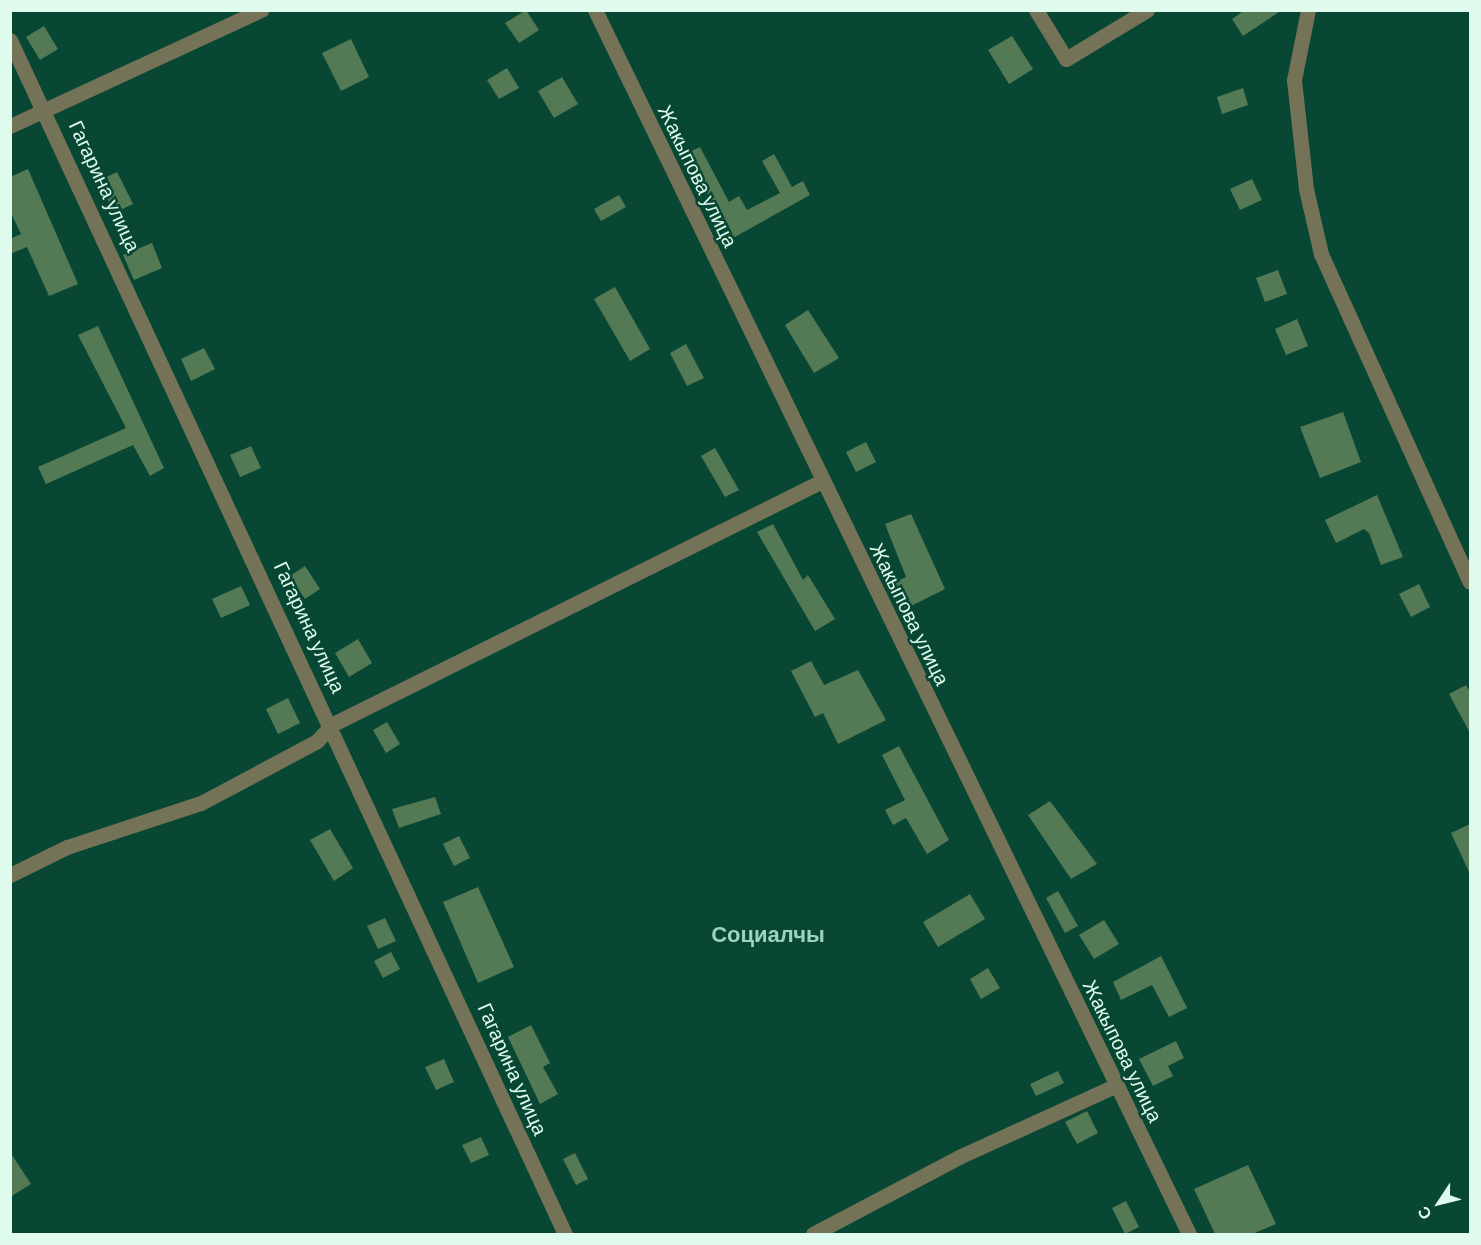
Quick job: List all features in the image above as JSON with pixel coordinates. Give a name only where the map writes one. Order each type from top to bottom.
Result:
[{"type":"street","points":[[10,126],[261,10]]},
{"type":"street","name":"Жакыпова улица","points":[[595,10],[1190,1234]]},
{"type":"street","points":[[1036,10],[1066,58],[1147,10]]},
{"type":"street","points":[[1308,10],[1294,80],[1306,189],[1321,254],[1470,582]]},
{"type":"street","name":"Гагарина улица","points":[[10,40],[46,109],[333,724],[565,1234]]},
{"type":"street","points":[[10,875],[67,847],[201,803],[318,741],[333,724],[822,481]]},
{"type":"street","points":[[813,1234],[961,1156],[1116,1085]]},
{"type":"building","points":[[526,10],[539,30],[519,43],[505,23]]},
{"type":"building","points":[[1245,10],[1282,10],[1243,36],[1232,19]]},
{"type":"building","points":[[44,26],[58,49],[40,60],[26,37]]},
{"type":"building","points":[[1012,36],[1033,69],[1009,84],[988,50]]},
{"type":"building","points":[[351,39],[369,77],[341,91],[322,53]]},
{"type":"building","points":[[507,68],[519,88],[499,99],[487,80]]},
{"type":"building","points":[[562,77],[578,104],[554,118],[538,91]]},
{"type":"building","points":[[1243,88],[1248,105],[1222,114],[1217,97]]},
{"type":"building","points":[[700,147],[729,202],[739,196],[747,210],[780,193],[762,161],[774,154],[792,187],[803,181],[810,195],[733,238],[685,154]]},
{"type":"building","points":[[28,169],[78,284],[49,296],[27,247],[10,254],[10,239],[21,234],[10,211],[10,177]]},
{"type":"building","points":[[117,172],[133,204],[114,213],[98,181]]},
{"type":"building","points":[[1252,179],[1262,200],[1240,210],[1230,189]]},
{"type":"building","points":[[619,195],[626,207],[601,221],[594,209]]},
{"type":"building","points":[[152,243],[162,268],[134,280],[123,255]]},
{"type":"building","points":[[1278,270],[1287,294],[1265,302],[1256,278]]},
{"type":"building","points":[[615,287],[650,349],[630,361],[594,299]]},
{"type":"building","points":[[808,310],[839,358],[814,373],[785,325]]},
{"type":"building","points":[[1297,319],[1308,346],[1286,355],[1275,329]]},
{"type":"building","points":[[98,326],[164,468],[150,476],[133,445],[46,484],[38,467],[126,428],[78,335]]},
{"type":"building","points":[[686,344],[704,378],[687,386],[670,353]]},
{"type":"building","points":[[204,348],[215,369],[191,381],[181,359]]},
{"type":"building","points":[[1343,412],[1361,462],[1320,478],[1300,427]]},
{"type":"building","points":[[866,442],[876,462],[856,472],[846,452]]},
{"type":"building","points":[[251,446],[261,468],[240,477],[230,455]]},
{"type":"building","points":[[715,448],[739,490],[725,497],[701,456]]},
{"type":"building","points":[[1377,495],[1403,557],[1381,565],[1369,533],[1364,529],[1336,543],[1325,520]]},
{"type":"building","points":[[911,514],[945,589],[905,609],[893,583],[906,577],[885,524]]},
{"type":"building","points":[[773,524],[803,580],[808,575],[835,619],[815,631],[757,532]]},
{"type":"building","points":[[305,566],[320,589],[305,599],[290,576]]},
{"type":"building","points":[[1419,584],[1430,607],[1411,617],[1399,594]]},
{"type":"building","points":[[241,586],[250,605],[221,618],[212,599]]},
{"type":"building","points":[[358,639],[372,663],[349,677],[335,653]]},
{"type":"building","points":[[811,661],[824,685],[858,670],[886,720],[838,744],[823,713],[815,717],[791,671]]},
{"type":"building","points":[[1466,685],[1470,692],[1470,733],[1449,694]]},
{"type":"building","points":[[288,698],[300,723],[278,734],[266,709]]},
{"type":"building","points":[[387,722],[400,744],[386,753],[373,730]]},
{"type":"building","points":[[899,746],[949,840],[927,854],[906,818],[893,825],[885,810],[905,800],[882,755]]},
{"type":"building","points":[[435,797],[441,814],[399,828],[392,809]]},
{"type":"building","points":[[1050,801],[1097,864],[1071,879],[1028,815]]},
{"type":"building","points":[[1470,824],[1470,874],[1451,833]]},
{"type":"building","points":[[330,829],[353,868],[334,881],[310,840]]},
{"type":"building","points":[[459,836],[470,858],[454,866],[443,844]]},
{"type":"building","points":[[478,887],[514,967],[478,983],[443,902]]},
{"type":"building","points":[[1058,891],[1078,926],[1065,933],[1046,898]]},
{"type":"building","points":[[970,894],[985,919],[938,947],[923,922]]},
{"type":"building","points":[[385,918],[396,941],[378,949],[367,926]]},
{"type":"building","points":[[1104,920],[1119,944],[1094,959],[1079,935]]},
{"type":"building","points":[[391,952],[400,969],[383,978],[374,961]]},
{"type":"building","points":[[1161,956],[1187,1008],[1169,1017],[1152,985],[1121,1000],[1113,982]]},
{"type":"building","points":[[988,968],[1000,988],[981,999],[970,979]]},
{"type":"building","points":[[531,1025],[550,1063],[543,1067],[558,1094],[540,1104],[508,1037]]},
{"type":"building","points":[[1176,1041],[1184,1058],[1168,1066],[1173,1076],[1153,1086],[1139,1059]]},
{"type":"building","points":[[444,1059],[454,1082],[436,1090],[425,1067]]},
{"type":"building","points":[[1058,1071],[1064,1083],[1036,1096],[1030,1084]]},
{"type":"building","points":[[1087,1111],[1098,1133],[1077,1144],[1065,1122]]},
{"type":"building","points":[[481,1137],[489,1155],[471,1163],[462,1145]]},
{"type":"building","points":[[10,1152],[31,1184],[10,1197]]},
{"type":"building","points":[[575,1153],[588,1179],[576,1185],[563,1159]]},
{"type":"building","points":[[1248,1165],[1276,1224],[1252,1234],[1215,1234],[1194,1189]]},
{"type":"building","points":[[1126,1201],[1139,1227],[1125,1234],[1112,1208]]},
{"type":"district","name":"Социалчы","points":[[768,934]]}]
